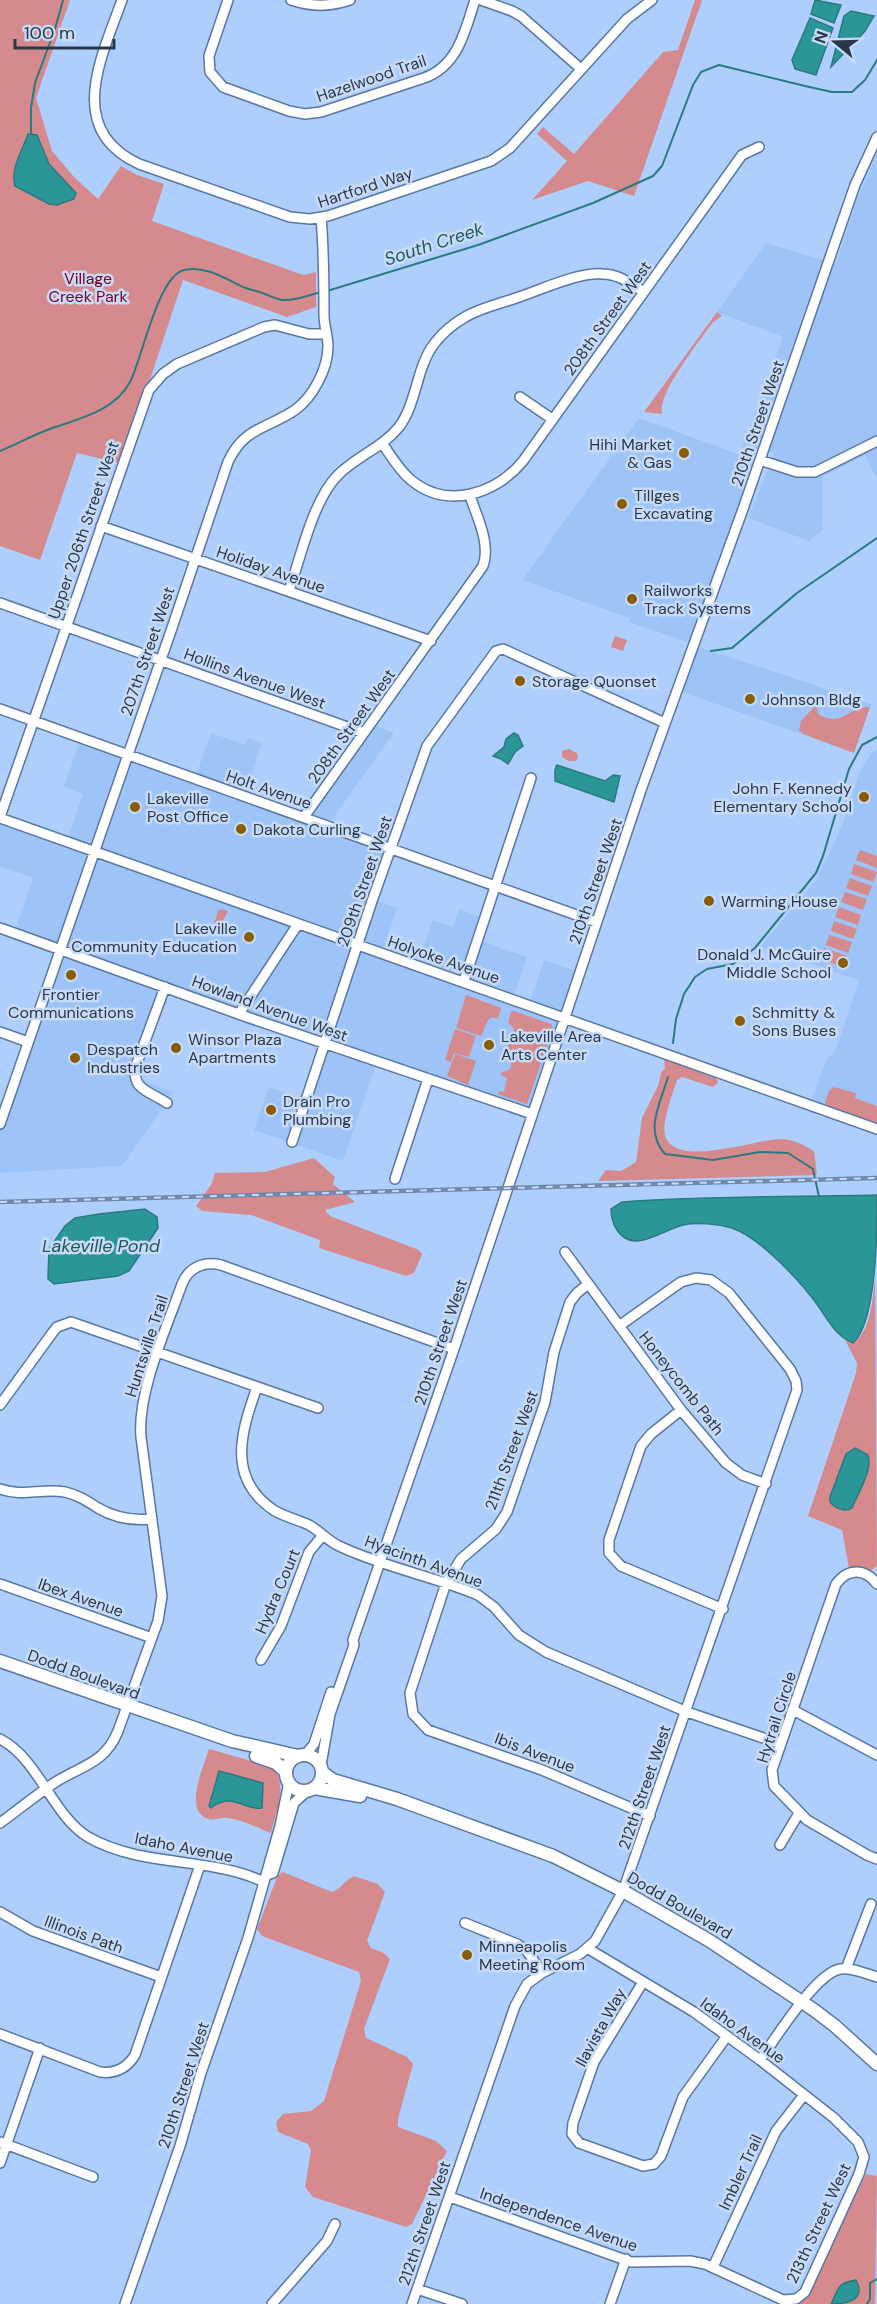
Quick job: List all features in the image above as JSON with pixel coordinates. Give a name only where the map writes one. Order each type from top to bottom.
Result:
[{"type":"main road","name":"Dodd Boulevard","points":[[0,1661],[157,1717],[244,1745],[301,1755]]},
{"type":"main road","name":"Dodd Boulevard","points":[[157,1717],[215,1743],[271,1760],[288,1777]]},
{"type":"main road","points":[[301,1755],[314,1757],[322,1768],[321,1781],[310,1789],[296,1789],[288,1777],[290,1762],[301,1755]]},
{"type":"main road","name":"Dodd Boulevard","points":[[322,1768],[333,1780],[386,1795],[442,1817]]},
{"type":"main road","name":"Dodd Boulevard","points":[[310,1789],[359,1796],[442,1817],[553,1856],[623,1891],[710,1941],[835,2026],[877,2064]]},
{"type":"street","name":"Hartford Way","points":[[122,0],[93,91],[97,119],[113,146],[133,162],[290,217],[310,219],[321,218],[496,159],[510,148],[627,19],[652,0]]},
{"type":"street","name":"Hazelwood Trail","points":[[228,0],[209,56],[213,78],[226,89],[296,113],[310,114],[435,73],[455,54],[476,0]]},
{"type":"street","points":[[291,0],[319,7],[332,6],[350,0]]},
{"type":"street","points":[[481,0],[512,10],[521,16],[581,69]]},
{"type":"street","name":"210th Street West","points":[[301,1755],[314,1744],[349,1644],[353,1640],[665,723],[760,460],[855,185],[877,136]]},
{"type":"street","name":"208th Street West","points":[[382,443],[402,471],[417,485],[439,493],[470,495],[494,487],[512,474],[742,155],[759,147]]},
{"type":"street","name":"207th Street West","points":[[0,1124],[233,452],[252,431],[288,414],[301,405],[318,381],[328,345],[321,218]]},
{"type":"street","points":[[289,591],[325,490],[344,469],[393,434],[405,416],[432,347],[449,328],[466,316],[589,274],[612,275],[644,292]]},
{"type":"street","name":"Upper 206th Street West","points":[[0,817],[149,390],[158,378],[177,364],[259,328],[275,325],[309,334],[326,334]]},
{"type":"street","points":[[520,397],[552,420]]},
{"type":"street","points":[[760,460],[796,472],[815,472],[824,470],[877,441]]},
{"type":"street","name":"208th Street West","points":[[304,817],[476,578],[486,559],[485,542],[470,495]]},
{"type":"street","name":"Holiday Avenue","points":[[101,526],[431,641]]},
{"type":"street","name":"Hollins Avenue West","points":[[0,603],[364,733]]},
{"type":"street","name":"209th Street West","points":[[292,1142],[427,746],[493,654],[499,649],[665,723]]},
{"type":"street","name":"Holt Avenue","points":[[0,709],[596,922]]},
{"type":"street","points":[[464,981],[531,778]]},
{"type":"street","name":"Holyoke Avenue","points":[[0,817],[877,1129]]},
{"type":"street","points":[[239,1014],[298,924]]},
{"type":"street","name":"Howland Avenue West","points":[[0,927],[324,1044],[532,1114]]},
{"type":"street","points":[[165,987],[135,1072],[140,1087],[167,1103]]},
{"type":"street","points":[[0,1032],[28,1042]]},
{"type":"street","points":[[395,1179],[428,1079]]},
{"type":"street","name":"Honeycomb Path","points":[[565,1252],[681,1410],[731,1468],[766,1484]]},
{"type":"street","name":"Huntsville Trail","points":[[128,1706],[160,1613],[162,1596],[141,1437],[141,1413],[184,1278],[197,1266],[209,1263],[221,1265],[453,1349]]},
{"type":"street","name":"212th Street West","points":[[411,2304],[450,2197],[514,2006],[527,1984],[595,1941],[623,1891],[723,1609],[797,1390],[792,1373],[724,1287],[703,1278],[681,1282],[619,1326]]},
{"type":"street","name":"211th Street West","points":[[413,1714],[410,1693],[446,1583],[461,1559],[496,1529],[507,1512],[545,1402],[554,1352],[570,1302],[587,1285]]},
{"type":"street","points":[[0,1405],[52,1332],[67,1322],[318,1408]]},
{"type":"street","name":"Hyacinth Avenue","points":[[257,1387],[241,1437],[241,1460],[248,1480],[260,1498],[272,1509],[313,1527],[339,1546],[484,1598],[519,1635],[536,1647],[687,1712],[781,1744]]},
{"type":"street","points":[[681,1410],[651,1434],[641,1446],[609,1540],[609,1553],[621,1566],[723,1609]]},
{"type":"street","points":[[0,1489],[18,1493],[67,1492],[113,1515],[128,1519],[152,1519]]},
{"type":"street","name":"Hydra Court","points":[[261,1660],[281,1626],[309,1552],[323,1535]]},
{"type":"street","name":"Hytrail Circle","points":[[877,1584],[866,1574],[855,1571],[843,1575],[836,1584],[772,1770],[774,1786],[807,1820],[877,1859]]},
{"type":"street","name":"Ibex Avenue","points":[[0,1584],[152,1638]]},
{"type":"street","name":"210th Street West","points":[[322,1768],[330,1714],[354,1645],[353,1640]]},
{"type":"street","points":[[0,1823],[47,1788],[96,1761],[105,1753],[116,1737],[128,1706]]},
{"type":"street","points":[[793,1710],[877,1755]]},
{"type":"street","name":"Ibis Avenue","points":[[413,1714],[428,1730],[542,1770],[650,1816]]},
{"type":"street","name":"Idaho Avenue","points":[[0,1739],[19,1752],[73,1824],[90,1838],[144,1857],[185,1861],[266,1879]]},
{"type":"street","name":"210th Street West","points":[[125,2304],[180,2146],[201,2073],[248,1938],[280,1826],[288,1777]]},
{"type":"street","name":"210th Street West","points":[[266,1879],[273,1873],[294,1803],[299,1796],[310,1789]]},
{"type":"street","points":[[780,1845],[799,1813]]},
{"type":"street","points":[[0,2034],[97,2071],[107,2073],[119,2070],[129,2063],[135,2055],[200,1865]]},
{"type":"street","points":[[846,1969],[871,1904]]},
{"type":"street","name":"Illinois Path","points":[[0,1912],[33,1931],[161,1977]]},
{"type":"street","points":[[465,1923],[517,1944],[527,1951],[542,1973]]},
{"type":"street","name":"Idaho Avenue","points":[[587,1948],[694,2012],[760,2060],[858,2142],[864,2157]]},
{"type":"street","points":[[760,2060],[821,1979],[830,1973],[846,1969],[877,1977]]},
{"type":"street","name":"Ilavista Way","points":[[643,1982],[594,2062],[573,2123],[572,2134],[579,2143],[643,2166],[654,2164],[661,2156],[683,2097],[727,2036]]},
{"type":"street","points":[[0,2163],[3,2143],[40,2048]]},
{"type":"street","name":"Imbler Trail","points":[[713,2267],[776,2131],[804,2095]]},
{"type":"street","points":[[3,2143],[93,2177]]},
{"type":"street","name":"213th Street West","points":[[796,2299],[805,2292],[859,2174],[864,2157]]},
{"type":"street","name":"Independence Avenue","points":[[450,2197],[626,2259],[648,2263],[690,2261],[713,2267],[783,2300],[796,2299]]},
{"type":"street","points":[[272,2304],[327,2241],[335,2224]]},
{"type":"street","points":[[610,2304],[626,2259]]},
{"type":"street","points":[[417,2289],[462,2304]]},
{"type":"shaded area","points":[[877,154],[877,480],[865,455],[823,477],[822,531],[809,541],[748,518],[775,453],[742,447],[783,337],[717,312],[766,243],[836,264],[857,200]]},
{"type":"shaded area","points":[[639,418],[760,462],[693,644],[629,622],[630,618],[522,580]]},
{"type":"shaded area","points":[[693,645],[871,704],[854,753],[677,690]]},
{"type":"shaded area","points":[[371,724],[394,733],[328,825],[392,849],[374,900],[397,908],[382,953],[417,965],[433,920],[453,927],[459,909],[486,919],[479,940],[527,957],[513,998],[529,1004],[544,960],[579,972],[532,1114],[377,1062],[343,1161],[254,1130],[269,1087],[306,1099],[324,1044],[165,987],[137,1063],[139,1086],[144,1081],[174,1092],[122,1166],[0,1173],[0,1124],[60,950],[14,933],[33,878],[0,866],[0,818],[67,841],[83,794],[64,786],[81,738],[195,778],[211,733],[245,745],[248,738],[262,743],[244,796],[304,817]]},
{"type":"shaded area","name":"Donald J. McGuire Middle School","points":[[877,750],[877,1124],[811,1101],[827,1058],[835,1052],[859,980],[760,947],[817,879],[843,824],[860,771],[872,752]]},
{"type":"green space","name":"Village Creek Park","points":[[0,0],[70,0],[36,98],[52,151],[74,177],[98,199],[121,166],[137,175],[164,184],[152,221],[303,275],[316,272],[316,307],[287,317],[183,280],[131,437],[128,436],[119,463],[77,453],[40,560],[0,546]]},
{"type":"green space","points":[[695,0],[702,0],[634,196],[588,181],[532,200],[567,161],[537,134],[543,127],[574,154],[663,52],[678,50]]},
{"type":"green space","points":[[717,312],[722,316],[713,322],[666,393],[662,414],[644,412]]},
{"type":"green space","points":[[615,636],[627,640],[623,651],[611,647]]},
{"type":"green space","points":[[817,704],[818,714],[833,719],[856,709],[870,707],[854,753],[803,734],[799,730],[801,721]]},
{"type":"green space","points":[[569,749],[577,753],[576,761],[569,761],[562,757],[562,751]]},
{"type":"green space","points":[[860,850],[877,856],[877,868],[856,860]]},
{"type":"green space","points":[[854,864],[877,872],[873,882],[851,874]]},
{"type":"green space","points":[[850,878],[872,886],[868,896],[846,888]]},
{"type":"green space","points":[[845,892],[867,899],[863,910],[841,902]]},
{"type":"green space","points":[[839,907],[861,915],[858,925],[835,917]]},
{"type":"green space","points":[[221,909],[228,911],[222,927],[214,924],[218,911]]},
{"type":"green space","points":[[834,921],[857,929],[853,939],[831,931]]},
{"type":"green space","points":[[829,935],[852,942],[848,953],[826,945]]},
{"type":"green space","points":[[824,948],[847,956],[843,967],[821,959]]},
{"type":"green space","points":[[466,995],[501,1008],[498,1019],[493,1017],[488,1020],[481,1036],[456,1028]]},
{"type":"green space","points":[[514,1011],[551,1024],[553,1028],[527,1104],[498,1094],[499,1091],[504,1092],[507,1078],[501,1075],[502,1072],[509,1070],[511,1065],[506,1052],[514,1029],[508,1022],[511,1012]]},
{"type":"green space","points":[[455,1029],[476,1036],[469,1057],[454,1053],[451,1062],[445,1060]]},
{"type":"green space","points":[[455,1054],[476,1061],[468,1085],[447,1076]]},
{"type":"green space","points":[[664,1059],[716,1078],[718,1083],[713,1087],[682,1077],[677,1080],[665,1126],[666,1138],[674,1147],[686,1151],[702,1152],[769,1140],[790,1140],[814,1151],[817,1175],[598,1181],[606,1170],[621,1171],[636,1162],[642,1118],[665,1068]]},
{"type":"green space","points":[[834,1087],[856,1093],[855,1098],[877,1106],[877,1124],[827,1106],[825,1102],[829,1091]]},
{"type":"green space","points":[[314,1158],[335,1177],[333,1184],[355,1202],[325,1210],[330,1216],[419,1250],[422,1254],[414,1273],[406,1276],[319,1248],[320,1240],[251,1215],[202,1211],[196,1206],[211,1185],[215,1173],[265,1172]]},
{"type":"green space","points":[[875,1279],[877,1566],[869,1572],[849,1568],[842,1530],[808,1516],[856,1373],[857,1363],[845,1340],[853,1343],[868,1323]]},
{"type":"green space","points":[[209,1749],[273,1767],[280,1782],[280,1799],[271,1833],[238,1820],[209,1819],[201,1815],[197,1808],[197,1788]]},
{"type":"green space","points":[[283,1872],[332,1892],[354,1876],[378,1884],[385,1892],[367,1941],[371,1948],[384,1953],[390,1959],[364,2029],[366,2038],[407,2057],[413,2064],[398,2119],[398,2127],[436,2141],[447,2151],[412,2224],[406,2227],[313,2197],[305,2187],[311,2150],[308,2144],[278,2132],[276,2122],[283,2114],[311,2111],[324,2101],[361,1981],[359,1972],[262,1936],[257,1929],[278,1875]]},
{"type":"green space","points":[[866,2174],[877,2176],[875,2304],[799,2304],[803,2299]]},
{"type":"water","points":[[815,0],[841,5],[834,23],[811,14]]},
{"type":"water","points":[[851,11],[874,16],[865,31],[831,67],[844,16]]},
{"type":"water","points":[[810,18],[833,28],[816,75],[795,69],[792,60]]},
{"type":"water","points":[[28,134],[37,135],[49,164],[76,193],[74,199],[57,205],[49,204],[15,186],[14,173]]},
{"type":"water","points":[[514,733],[518,735],[523,746],[515,752],[508,764],[493,756],[504,747],[506,739]]},
{"type":"water","points":[[557,765],[605,781],[613,775],[620,776],[614,802],[555,781]]},
{"type":"water","points":[[877,1195],[876,1252],[871,1296],[861,1332],[853,1343],[837,1332],[812,1297],[780,1262],[743,1233],[732,1228],[695,1224],[683,1225],[648,1239],[631,1240],[617,1230],[611,1212],[611,1209],[622,1202]]},
{"type":"water","name":"Lakeville Pond","points":[[145,1209],[157,1217],[158,1228],[129,1271],[118,1276],[54,1284],[48,1279],[49,1249],[65,1226],[75,1218]]},
{"type":"water","points":[[855,1448],[868,1455],[868,1468],[852,1508],[843,1510],[830,1502],[830,1497],[846,1454]]},
{"type":"water","points":[[219,1771],[263,1783],[262,1808],[225,1801],[211,1808],[209,1806]]},
{"type":"water","points":[[856,2280],[859,2287],[857,2297],[848,2302],[831,2304],[841,2285]]},
{"type":"waterway","points":[[31,134],[31,108],[35,83],[63,0]]},
{"type":"waterway","name":"South Creek","points":[[327,291],[478,245],[593,203],[653,176],[662,166],[693,85],[701,72],[719,65],[832,92],[852,92],[865,80],[877,60]]},
{"type":"waterway","name":"South Creek","points":[[0,451],[44,431],[95,413],[115,400],[130,382],[135,371],[166,287],[175,276],[184,270],[207,271],[282,300],[297,299],[322,292]]},
{"type":"waterway","points":[[711,651],[732,648],[797,593],[877,538]]},
{"type":"waterway","points":[[673,1043],[676,1019],[684,994],[695,977],[707,969],[733,964],[755,948],[816,873],[849,769],[862,745],[877,737]]},
{"type":"waterway","points":[[668,1077],[658,1107],[655,1127],[655,1136],[665,1154],[713,1160],[760,1152],[788,1153],[813,1169],[819,1197]]},
{"type":"waterway","points":[[867,2304],[870,2299],[870,2283],[877,2279]]},
{"type":"railway","points":[[0,1202],[877,1178]]},
{"type":"place","name":"Hihi Market & Gas","points":[[684,453]]},
{"type":"place","name":"Tillges Excavating","points":[[622,504]]},
{"type":"place","name":"Railworks Track Systems","points":[[632,599]]},
{"type":"place","name":"Storage Quonset","points":[[520,681]]},
{"type":"place","name":"Johnson Bldg","points":[[750,699]]},
{"type":"place","name":"John F. Kennedy Elementary School","points":[[864,797]]},
{"type":"place","name":"Lakeville Post Office","points":[[135,807]]},
{"type":"place","name":"Dakota Curling","points":[[241,829]]},
{"type":"place","name":"Warming House","points":[[709,901]]},
{"type":"place","name":"Lakeville Community Education","points":[[249,937]]},
{"type":"place","name":"Donald J. McGuire Middle School","points":[[843,963]]},
{"type":"place","name":"Frontier Communications","points":[[71,975]]},
{"type":"place","name":"Schmitty & Sons Buses","points":[[740,1021]]},
{"type":"place","name":"Lakeville Area Arts Center","points":[[489,1045]]},
{"type":"place","name":"Winsor Plaza Apartments","points":[[176,1048]]},
{"type":"place","name":"Despatch Industries","points":[[75,1058]]},
{"type":"place","name":"Drain Pro Plumbing","points":[[271,1110]]},
{"type":"place","name":"Minneapolis Meeting Room","points":[[467,1955]]}]
